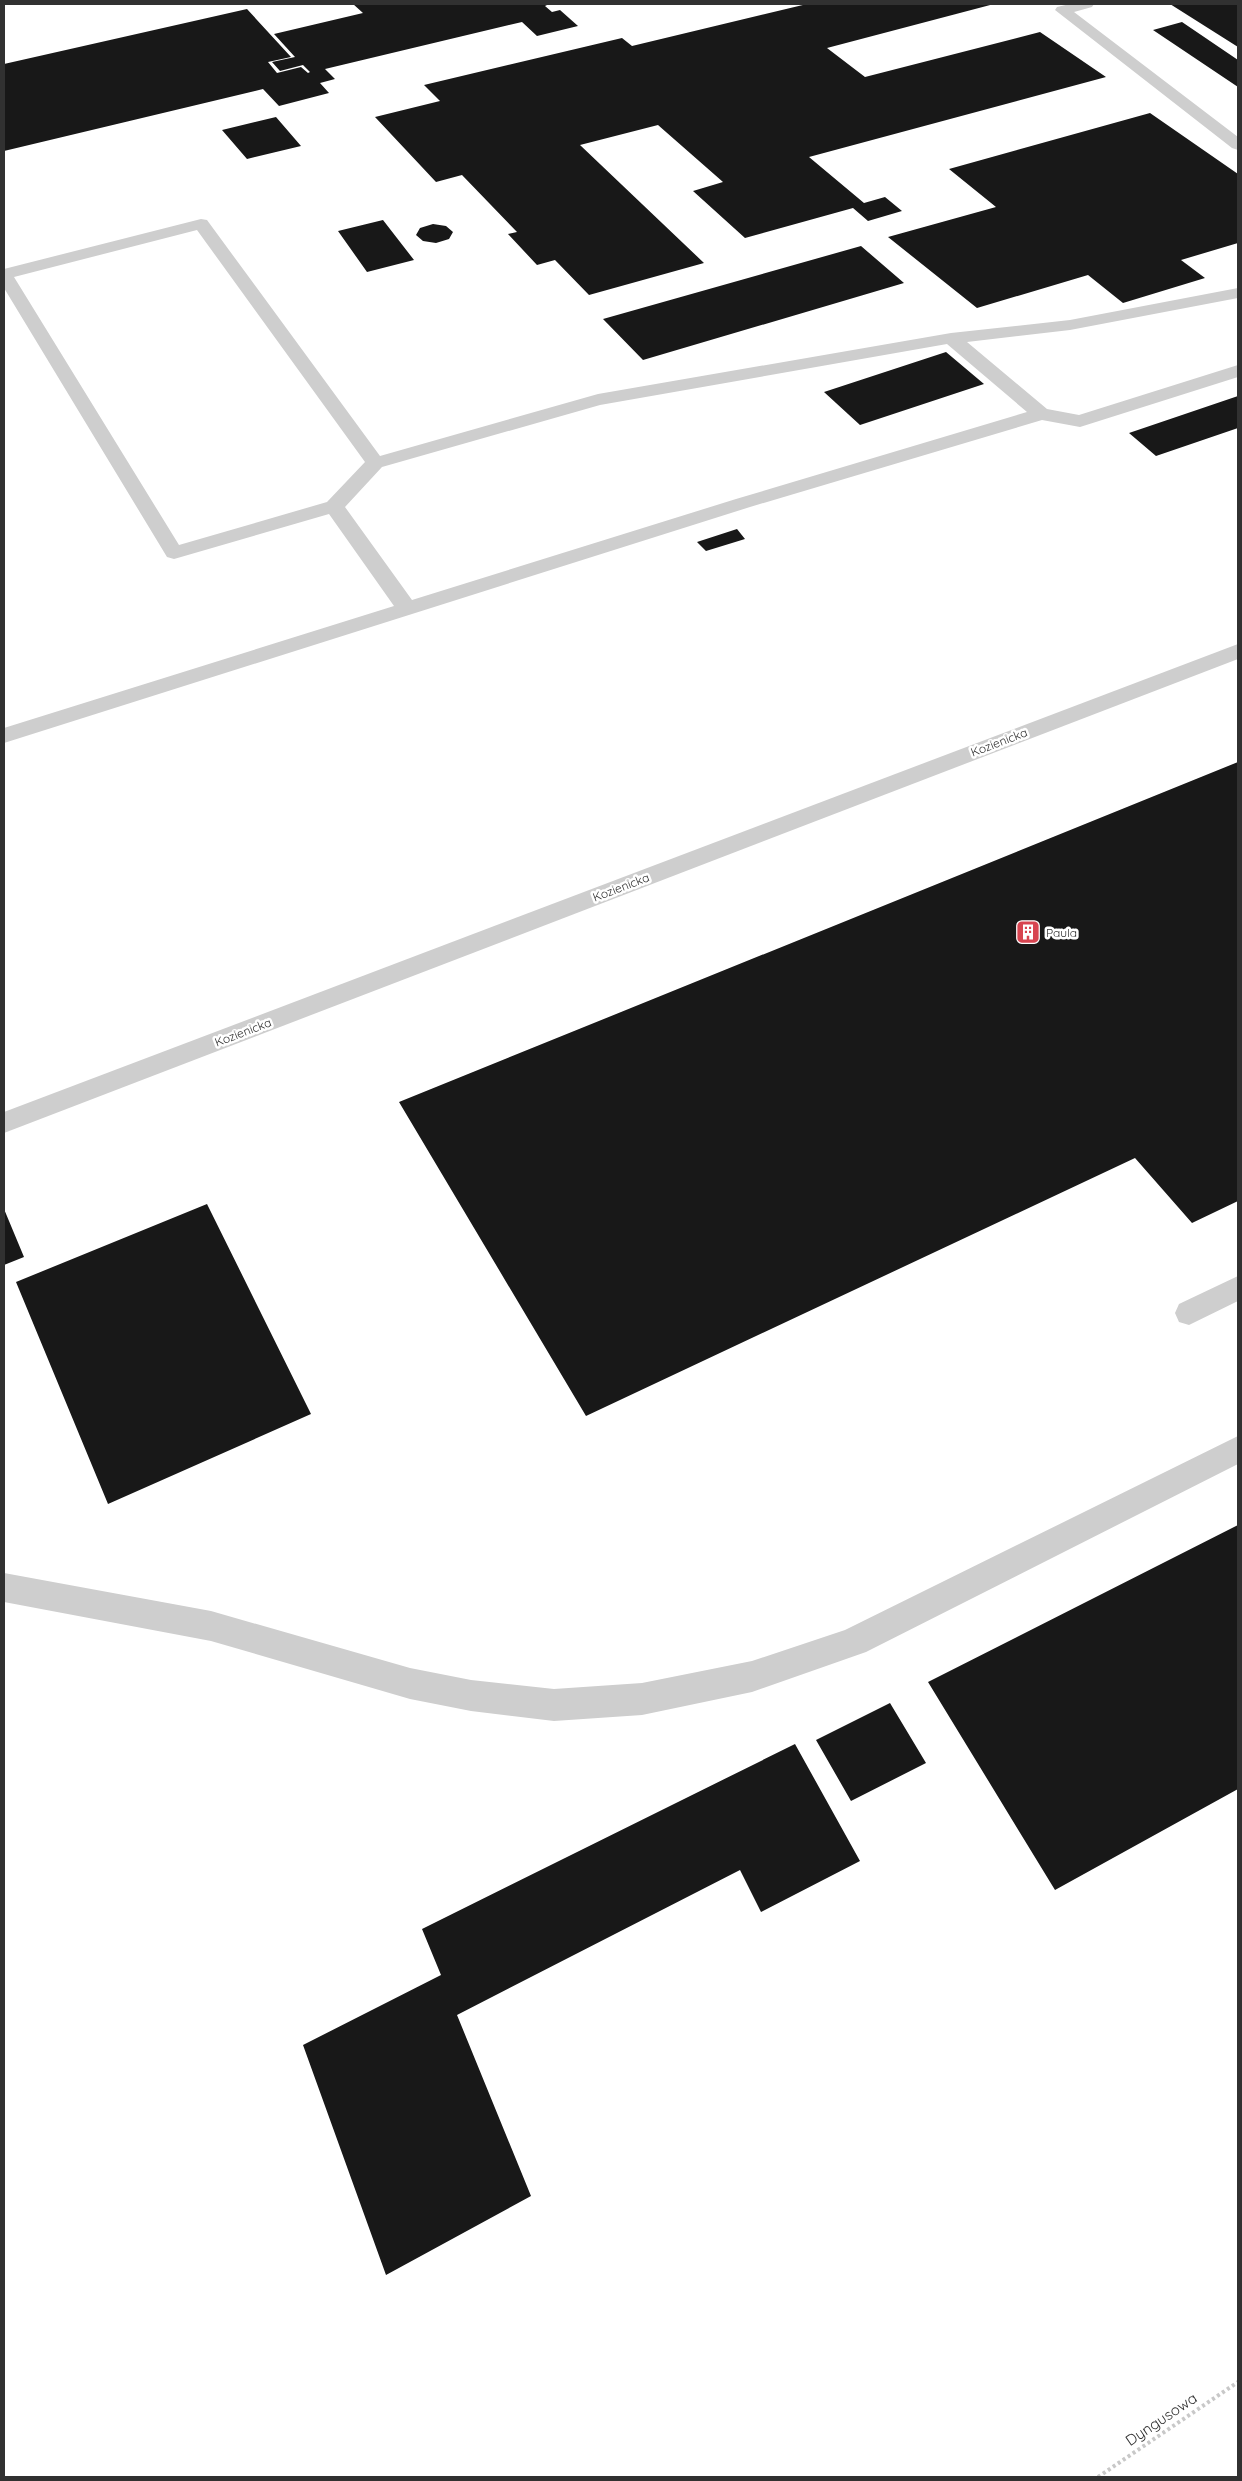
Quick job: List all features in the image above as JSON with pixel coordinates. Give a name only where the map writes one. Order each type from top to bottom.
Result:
[{"type":"street","points":[[1087,4],[1062,10],[1238,145]]},
{"type":"street","points":[[375,463],[201,224],[4,274],[174,553],[334,506],[375,463],[598,400],[951,338],[1070,325],[1238,292]]},
{"type":"street","points":[[951,338],[1041,414]]},
{"type":"street","points":[[4,736],[743,503],[1041,414],[1080,421],[1238,371]]},
{"type":"street","points":[[334,506],[407,609]]},
{"type":"street","name":"Kozienicka","points":[[4,1123],[1238,651]]},
{"type":"street","points":[[1189,1313],[1238,1288]]},
{"type":"street","points":[[4,1588],[210,1626],[437,1689],[500,1701],[569,1705],[635,1701],[749,1678],[803,1663],[855,1641],[1238,1449]]},
{"type":"path","name":"Dyngusowa","points":[[1098,2477],[1238,2382]]},
{"type":"building","points":[[353,4],[549,4],[545,6],[552,12],[560,10],[578,26],[537,36],[522,22],[325,69],[335,79],[320,83],[329,93],[279,106],[263,89],[4,151],[4,64],[247,9],[291,57],[268,62],[277,73],[301,67],[308,73],[310,72],[303,65],[280,71],[272,62],[295,57],[274,34],[363,13]]},
{"type":"building","points":[[807,4],[994,4],[827,48],[865,77],[1040,32],[1106,77],[809,157],[864,203],[885,197],[902,211],[868,221],[853,208],[745,238],[693,191],[723,182],[658,125],[580,145],[704,263],[589,295],[555,260],[537,265],[508,234],[517,232],[462,175],[436,182],[375,117],[440,101],[424,85],[622,38],[632,46]]},
{"type":"building","points":[[1170,4],[1238,4],[1238,47]]},
{"type":"building","points":[[1182,22],[1238,60],[1238,87],[1153,30]]},
{"type":"building","points":[[1150,113],[1238,174],[1238,243],[1181,260],[1205,278],[1123,303],[1088,275],[977,308],[888,237],[996,207],[949,169]]},
{"type":"building","points":[[276,117],[301,146],[247,159],[222,130]]},
{"type":"building","points":[[383,220],[414,260],[367,272],[338,231]]},
{"type":"building","points":[[433,224],[446,226],[453,232],[449,239],[436,243],[423,241],[416,235],[420,228]]},
{"type":"building","points":[[861,246],[904,283],[643,360],[603,319]]},
{"type":"building","points":[[946,352],[984,384],[860,425],[824,392]]},
{"type":"building","points":[[1238,396],[1238,428],[1156,456],[1129,433]]},
{"type":"building","points":[[737,529],[745,539],[706,551],[697,542]]},
{"type":"building","name":"Paula","points":[[1238,762],[1238,1201],[1192,1223],[1135,1158],[586,1416],[399,1102]]},
{"type":"building","points":[[207,1204],[311,1414],[108,1504],[16,1282]]},
{"type":"building","points":[[4,1209],[24,1257],[4,1265]]},
{"type":"building","points":[[1238,1525],[1238,1789],[1055,1890],[928,1682]]},
{"type":"building","points":[[890,1703],[926,1763],[851,1801],[816,1740]]},
{"type":"building","points":[[795,1744],[860,1861],[761,1912],[740,1870],[457,2015],[531,2196],[386,2275],[303,2045],[441,1975],[422,1929]]},
{"type":"place","name":"Paula","points":[[1028,932]]}]
